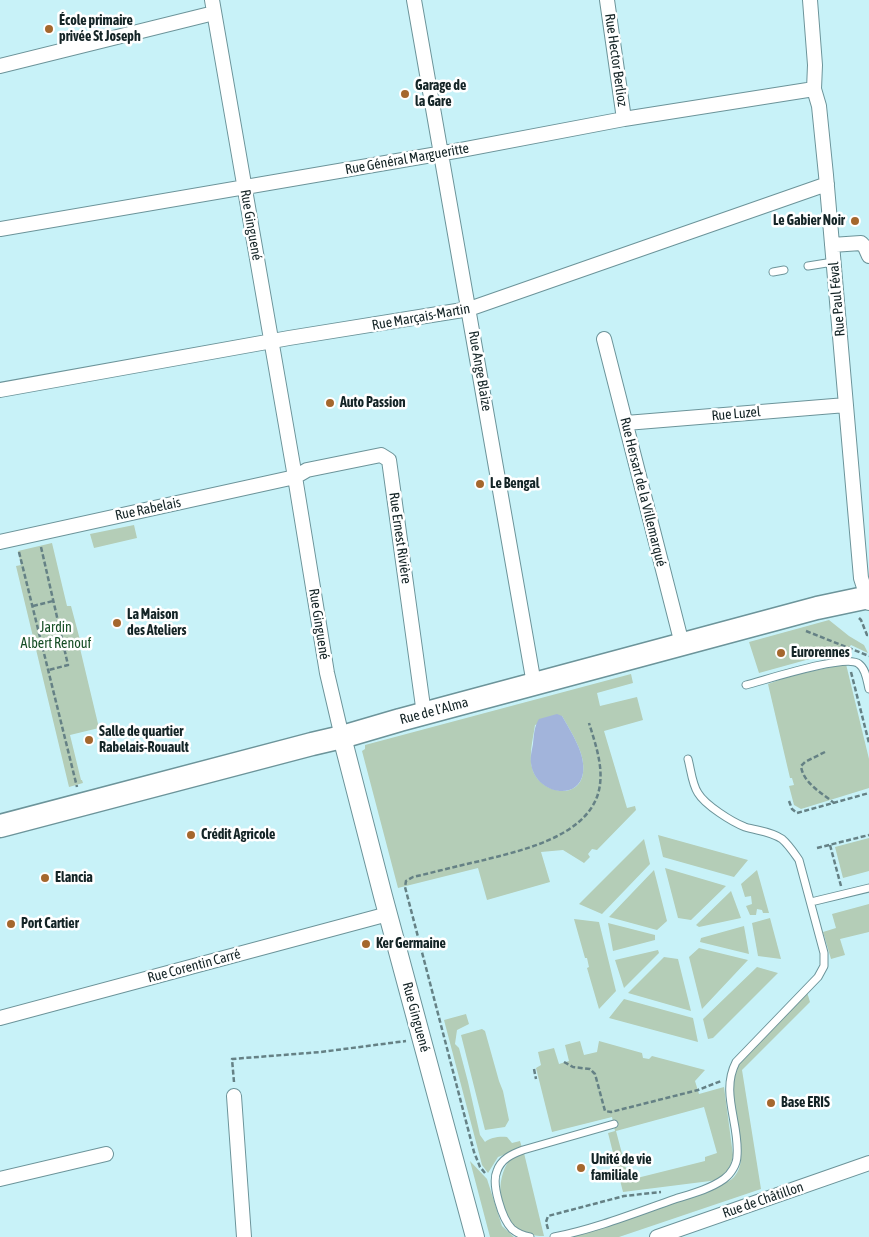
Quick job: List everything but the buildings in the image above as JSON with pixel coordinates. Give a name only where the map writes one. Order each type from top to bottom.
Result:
[{"type":"main road","name":"Rue de l'Alma","points":[[0,826],[342,737],[792,615],[868,600]]},
{"type":"street","name":"Rue Ange Blaize","points":[[414,0],[534,684]]},
{"type":"street","name":"Rue Hector Berlioz","points":[[607,0],[624,119]]},
{"type":"street","name":"Rue Paul Féval","points":[[810,0],[815,65],[814,89],[819,106],[827,184],[861,578],[868,600]]},
{"type":"street","points":[[0,66],[213,7]]},
{"type":"street","name":"Rue Ginguené","points":[[213,7],[295,477],[327,673],[388,914],[474,1237]]},
{"type":"street","name":"Rue Général Margueritte","points":[[0,230],[624,119],[814,89]]},
{"type":"street","name":"Rue Marçais-Martin","points":[[0,390],[469,309],[827,184]]},
{"type":"street","points":[[832,245],[861,243],[869,256]]},
{"type":"street","name":"Rue Hersart de la Villemarqué","points":[[604,340],[682,644]]},
{"type":"street","name":"Rue Luzel","points":[[626,424],[846,405]]},
{"type":"street","name":"Rue Ernest Rivière","points":[[295,477],[307,470],[381,455],[389,460],[424,714]]},
{"type":"street","name":"Rue Rabelais","points":[[0,542],[295,477]]},
{"type":"street","name":"Rue Corentin Carré","points":[[0,1018],[388,914]]},
{"type":"street","points":[[234,1096],[244,1237]]},
{"type":"street","points":[[0,1179],[106,1154]]},
{"type":"street","name":"Rue de Châtillon","points":[[657,1237],[868,1167]]},
{"type":"lane","points":[[808,266],[833,262]]},
{"type":"lane","points":[[773,272],[784,270]]},
{"type":"lane","points":[[746,684],[837,661],[852,660],[860,664],[864,669],[869,689]]},
{"type":"lane","points":[[554,1237],[629,1215],[709,1187],[724,1179],[733,1168],[737,1157],[737,1142],[729,1095],[730,1078],[736,1062],[818,977],[824,966],[824,954],[811,902],[799,860],[792,849],[783,840],[769,832],[745,827],[731,820],[702,798],[696,791],[688,759]]},
{"type":"lane","points":[[811,902],[869,888]]},
{"type":"lane","points":[[530,1237],[524,1236],[512,1229],[504,1219],[495,1179],[497,1170],[502,1162],[511,1154],[614,1124]]},
{"type":"path","points":[[38,534],[68,665],[49,670]]},
{"type":"path","points":[[16,539],[81,804]]},
{"type":"path","points":[[33,606],[53,601]]},
{"type":"path","points":[[792,615],[801,628],[869,656]]},
{"type":"path","points":[[848,660],[869,743]]},
{"type":"path","points":[[495,1179],[480,1167],[474,1152],[404,887],[406,881],[413,877],[529,848],[569,829],[588,813],[598,794],[601,765],[589,723]]},
{"type":"path","points":[[825,752],[805,762],[802,766],[802,774],[834,803]]},
{"type":"path","points":[[789,801],[792,809],[797,813],[869,793]]},
{"type":"path","points":[[817,848],[869,835]]},
{"type":"path","points":[[830,845],[843,895]]},
{"type":"path","points":[[234,1096],[232,1059],[321,1052],[422,1037]]},
{"type":"path","points":[[564,1062],[574,1067],[590,1069],[595,1074],[605,1111],[611,1112],[698,1090],[730,1078]]},
{"type":"path","points":[[534,1069],[536,1079]]},
{"type":"path","points":[[549,1237],[546,1222],[548,1216],[624,1196],[662,1192]]},
{"type":"green space","points":[[134,525],[137,538],[94,548],[90,534]]},
{"type":"green space","name":"Jardin Albert Renouf","points":[[52,543],[67,606],[71,606],[80,640],[78,640],[99,728],[70,735],[83,783],[69,787],[16,566],[21,565],[18,551]]},
{"type":"green space","points":[[829,620],[864,645],[868,653],[851,645],[846,651],[835,652],[759,673],[749,642]]},
{"type":"green space","points":[[846,664],[869,759],[869,788],[801,809],[794,805],[789,786],[794,785],[792,778],[790,778],[768,684],[790,676]]},
{"type":"green space","points":[[631,674],[633,683],[597,693],[600,706],[637,697],[643,720],[604,731],[627,808],[635,806],[636,810],[597,850],[592,849],[588,854],[590,857],[584,863],[563,850],[541,852],[550,882],[487,900],[478,868],[398,888],[362,751],[365,749],[365,745]],"holes":[[[562,716],[580,751],[583,773],[580,782],[575,788],[560,791],[551,789],[537,779],[532,766],[531,748],[535,725]]]},
{"type":"green space","points":[[658,835],[748,860],[734,877],[663,857]]},
{"type":"green space","points":[[869,838],[869,871],[843,878],[835,847]]},
{"type":"green space","points":[[644,839],[650,864],[602,914],[579,904]]},
{"type":"green space","points":[[665,868],[726,886],[691,920],[678,918]]},
{"type":"green space","points":[[654,870],[667,921],[657,930],[609,917]]},
{"type":"green space","points":[[757,870],[769,913],[763,913],[762,910],[757,909],[756,915],[750,915],[746,906],[752,904],[751,896],[745,897],[741,884]]},
{"type":"green space","points":[[731,891],[741,918],[699,927],[696,925]]},
{"type":"green space","points":[[869,904],[869,932],[840,939],[845,955],[831,959],[823,932],[836,928],[832,914]]},
{"type":"green space","points":[[770,918],[781,959],[758,956],[752,923]]},
{"type":"green space","points":[[574,919],[599,922],[616,991],[599,1009],[587,968],[589,967],[587,958],[585,958]]},
{"type":"green space","points":[[608,923],[655,935],[655,940],[613,951]]},
{"type":"green space","points":[[744,926],[749,954],[700,942],[701,938]]},
{"type":"green space","points":[[699,948],[748,960],[702,1009],[689,957]]},
{"type":"green space","points":[[658,950],[659,953],[624,988],[615,960]]},
{"type":"green space","points":[[664,957],[678,959],[691,1011],[628,993]]},
{"type":"green space","points":[[757,967],[778,973],[713,1038],[708,1039],[703,1019]]},
{"type":"green space","points":[[807,992],[810,1002],[742,1070],[761,1189],[619,1237],[566,1237],[707,1191],[734,1177],[740,1167],[741,1155],[732,1096],[734,1071],[745,1055]]},
{"type":"green space","points":[[624,999],[693,1018],[698,1042],[609,1018]]},
{"type":"green space","points":[[466,1014],[469,1024],[457,1030],[455,1044],[459,1048],[480,1135],[485,1142],[493,1138],[502,1137],[507,1137],[512,1143],[520,1141],[522,1148],[498,1157],[488,1173],[482,1165],[444,1020]]},
{"type":"green space","points":[[482,1029],[485,1031],[503,1091],[509,1120],[505,1127],[485,1130],[461,1035]]},
{"type":"green space","points":[[580,1041],[584,1055],[597,1052],[599,1041],[642,1053],[643,1058],[649,1059],[652,1056],[705,1070],[695,1081],[699,1094],[724,1087],[733,1155],[726,1172],[718,1180],[623,1192],[608,1133],[615,1131],[612,1117],[552,1132],[536,1068],[541,1065],[538,1052],[554,1048],[559,1064],[569,1061],[565,1045]],"holes":[[[704,1107],[717,1153],[705,1157],[705,1161],[629,1180],[616,1131]]]},
{"type":"green space","points":[[524,1153],[544,1236],[535,1236],[519,1231],[512,1225],[503,1209],[500,1191],[503,1173],[512,1157]]},
{"type":"green space","points":[[470,1161],[487,1179],[502,1226],[514,1237],[490,1237]]},
{"type":"water","points":[[557,714],[562,716],[573,736],[580,751],[583,766],[583,773],[579,782],[573,788],[565,791],[547,787],[534,773],[531,763],[534,731],[537,722],[539,719]]},
{"type":"place","name":"École primaire privée St Joseph","points":[[49,29]]},
{"type":"place","name":"Garage de la Gare","points":[[405,94]]},
{"type":"place","name":"Le Gabier Noir","points":[[855,221]]},
{"type":"place","name":"Auto Passion","points":[[330,403]]},
{"type":"place","name":"Le Bengal","points":[[480,484]]},
{"type":"place","name":"La Maison des Ateliers","points":[[117,623]]},
{"type":"place","name":"Eurorennes","points":[[781,653]]},
{"type":"place","name":"Salle de quartier Rabelais-Rouault","points":[[89,740]]},
{"type":"place","name":"Crédit Agricole","points":[[191,835]]},
{"type":"place","name":"Elancia","points":[[45,878]]},
{"type":"place","name":"Port Cartier","points":[[11,924]]},
{"type":"place","name":"Ker Germaine","points":[[366,944]]},
{"type":"place","name":"Base ERIS","points":[[771,1103]]},
{"type":"place","name":"Unité de vie familiale","points":[[581,1168]]}]
